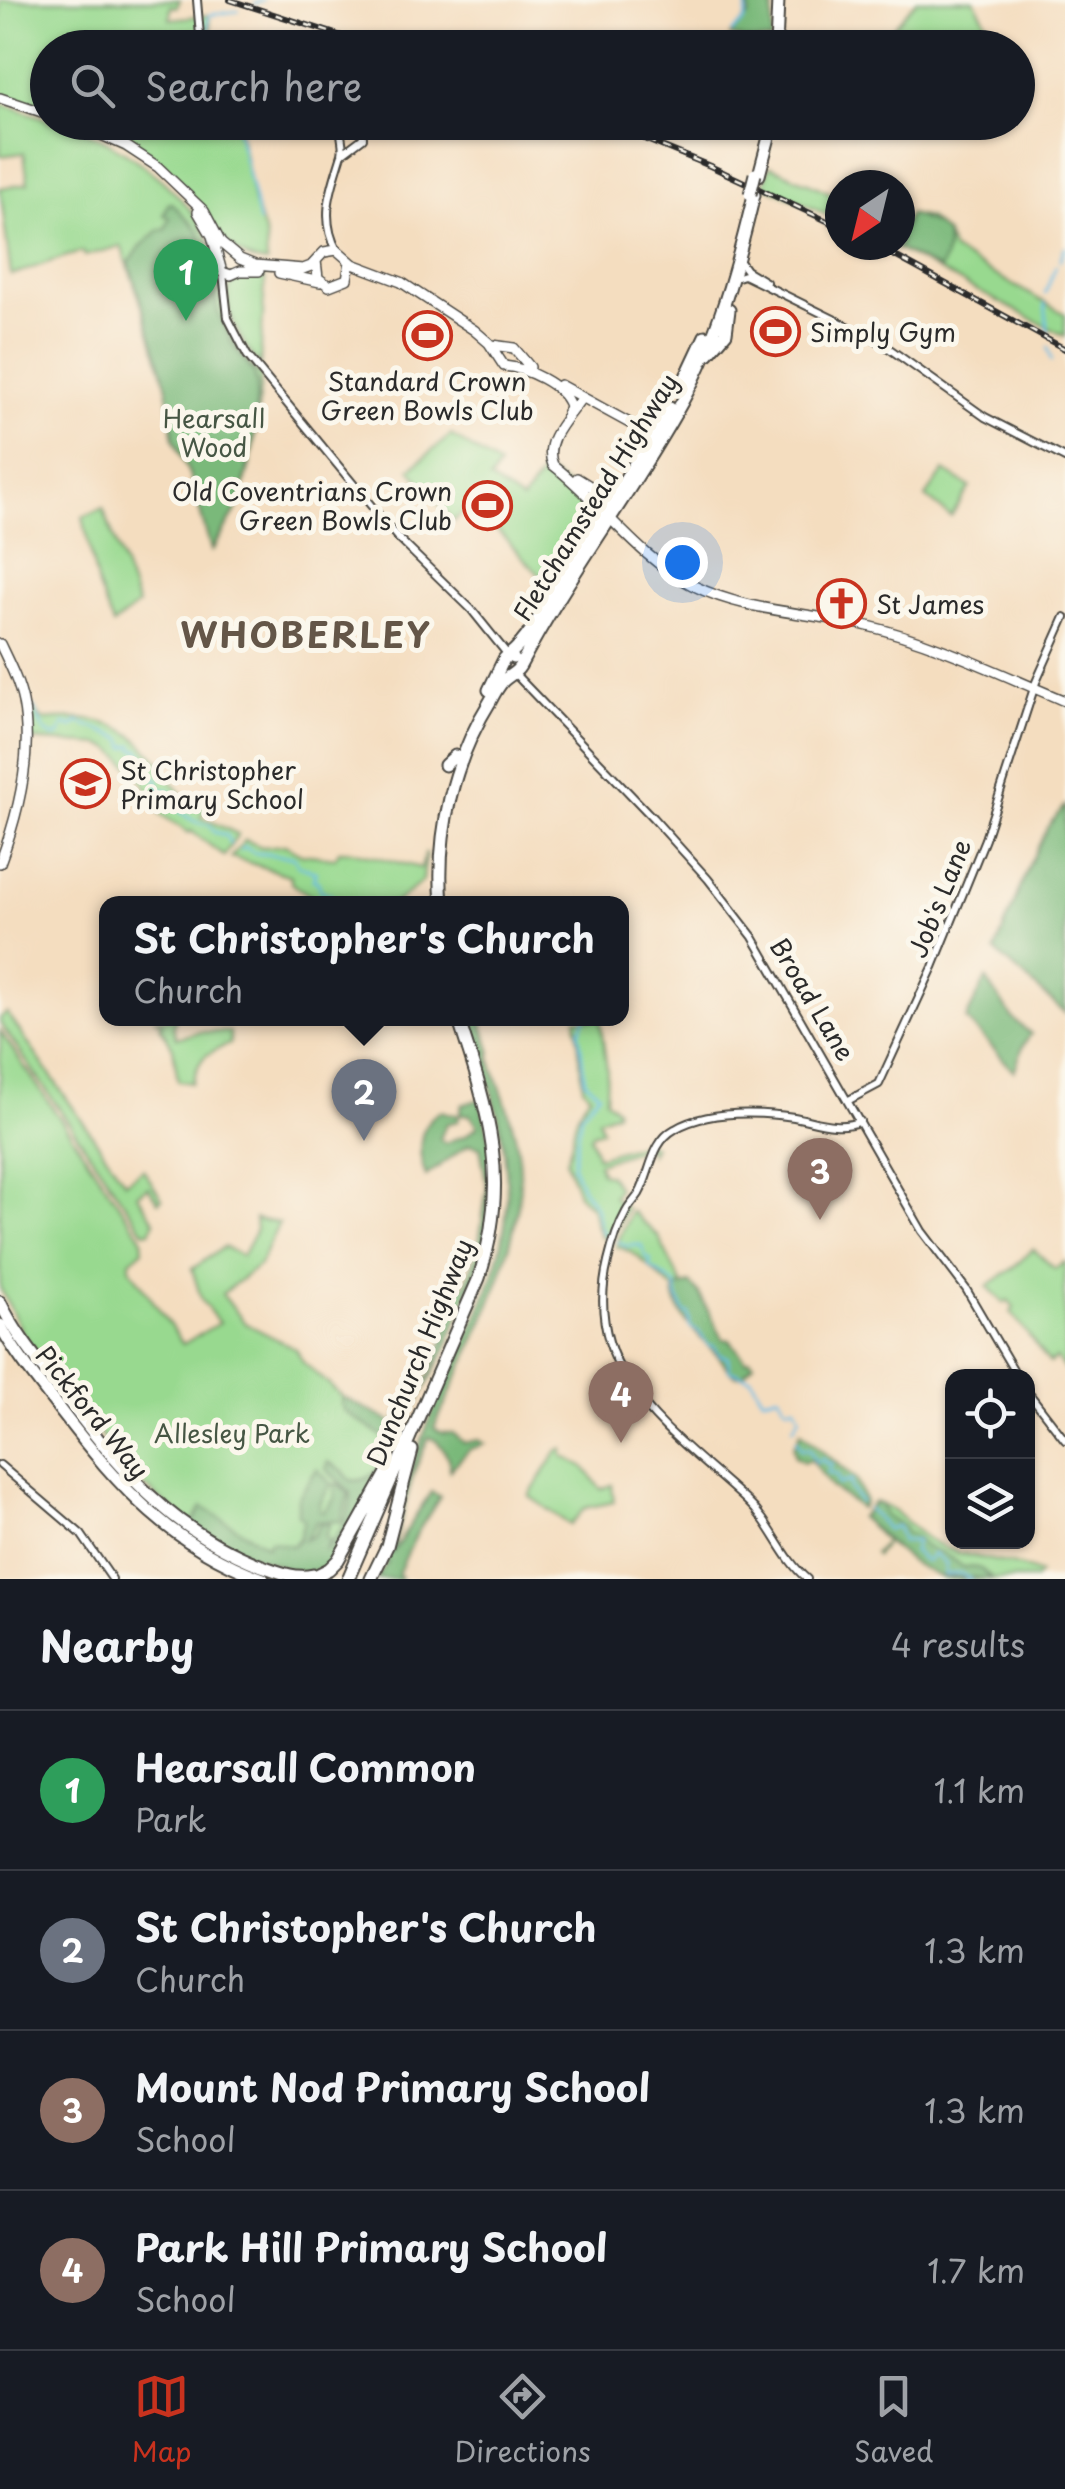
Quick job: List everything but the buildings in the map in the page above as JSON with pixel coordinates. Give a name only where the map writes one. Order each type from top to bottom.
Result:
[{"type":"highway","points":[[778,30],[781,0]]},
{"type":"highway","points":[[781,0],[783,30]]},
{"type":"highway","name":"Fletchamstead Highway","points":[[650,445],[714,314],[766,140]]},
{"type":"highway","name":"Fletchamstead Highway","points":[[650,445],[704,358],[747,228],[752,194]]},
{"type":"highway","points":[[704,358],[726,333],[742,271],[747,228]]},
{"type":"highway","points":[[617,499],[650,445]]},
{"type":"highway","name":"Fletchamstead Highway","points":[[506,658],[609,520],[617,499]]},
{"type":"highway","name":"Fletchamstead Highway","points":[[518,671],[596,537]]},
{"type":"highway","points":[[438,896],[439,814],[450,761],[506,658],[518,671],[503,681],[488,704],[457,773],[444,826],[439,896]]},
{"type":"highway","name":"Dunchurch Highway","points":[[352,1577],[479,1278],[496,1207],[490,1123],[464,1026]]},
{"type":"highway","name":"Dunchurch Highway","points":[[352,1577],[412,1450],[494,1256],[502,1208],[503,1166],[497,1121],[465,1026]]},
{"type":"highway","name":"Pickford Way","points":[[0,1302],[18,1335],[77,1413],[156,1504],[231,1553],[296,1578],[338,1574],[352,1577]]},
{"type":"highway","name":"Pickford Way","points":[[0,1325],[19,1357],[135,1501],[194,1546],[263,1579]]},
{"type":"highway","points":[[314,1576],[329,1569],[342,1554],[422,1408]]},
{"type":"highway","points":[[371,1579],[387,1546],[412,1450]]},
{"type":"main road","points":[[0,98],[30,108]]},
{"type":"main road","points":[[112,140],[138,153],[185,193],[208,216],[221,243],[235,256],[255,265],[302,269],[324,252],[337,250],[350,262],[401,282],[502,352],[516,349],[517,362]]},
{"type":"main road","points":[[185,193],[212,236],[220,268]]},
{"type":"main road","points":[[220,268],[223,256],[235,256]]},
{"type":"main road","points":[[235,256],[240,266],[236,273]]},
{"type":"main road","points":[[316,261],[315,272],[320,282]]},
{"type":"main road","points":[[348,278],[350,262]]},
{"type":"main road","points":[[220,268],[236,273],[257,270],[337,286],[370,269]]},
{"type":"main road","points":[[502,352],[504,366],[517,362],[619,417],[646,426],[660,422]]},
{"type":"main road","points":[[517,362],[564,394],[570,406],[566,420]]},
{"type":"main road","points":[[582,397],[551,442],[549,455],[553,465],[609,520],[674,574],[715,594],[765,609],[876,628],[1065,702]]},
{"type":"main road","points":[[566,420],[577,409],[598,407]]},
{"type":"main road","points":[[619,417],[650,445]]},
{"type":"main road","points":[[553,465],[617,499],[617,517],[597,520],[596,537]]},
{"type":"main road","points":[[0,648],[19,701],[21,725],[15,795],[0,851]]},
{"type":"main road","points":[[0,648],[18,682],[25,730],[16,814],[0,863]]},
{"type":"street","points":[[196,0],[198,30]]},
{"type":"street","points":[[344,140],[346,144]]},
{"type":"street","points":[[346,144],[358,144],[360,140]]},
{"type":"street","points":[[324,252],[330,238],[328,200],[346,144]]},
{"type":"street","points":[[330,238],[337,250]]},
{"type":"street","points":[[220,268],[230,324],[258,368],[397,537],[471,609],[506,658]]},
{"type":"street","points":[[742,271],[886,345],[986,418],[1065,458]]},
{"type":"street","points":[[226,290],[236,273]]},
{"type":"street","name":"Job's Lane","points":[[848,1100],[879,1084],[934,967],[985,838],[1034,688],[1065,617]]},
{"type":"street","name":"Broad Lane","points":[[518,671],[734,912],[768,961],[922,1231],[966,1289],[1013,1369]]},
{"type":"street","points":[[804,1576],[763,1517],[669,1434],[642,1400],[611,1352],[601,1317],[613,1242],[646,1180],[658,1144],[676,1128],[720,1116],[752,1114],[841,1126],[860,1121]]},
{"type":"street","points":[[1035,1401],[1065,1440]]},
{"type":"street","points":[[0,1465],[81,1534],[112,1579]]},
{"type":"green space","points":[[0,0],[180,0],[177,7],[171,6],[170,19],[209,15],[211,30],[30,30],[30,106],[0,95]]},
{"type":"green space","points":[[745,0],[773,0],[772,30],[735,30],[749,15],[749,3]]},
{"type":"green space","points":[[917,0],[974,0],[988,30],[891,30]]},
{"type":"green space","points":[[0,103],[30,113],[30,140],[104,140],[117,147],[164,183],[200,223],[209,242],[229,329],[261,376],[249,468],[235,509],[212,551],[190,476],[174,440],[157,347],[121,246],[85,256],[83,252],[74,254],[11,275],[0,188],[28,183],[24,153],[0,156]]},
{"type":"green space","points":[[122,140],[241,140],[253,199],[266,238],[267,263],[236,251],[169,171]]},
{"type":"green space","points":[[770,166],[825,190],[825,214],[764,185]]},
{"type":"green space","name":"Hearsall Wood","points":[[172,203],[198,230],[218,312],[232,344],[254,373],[257,385],[255,430],[244,486],[235,513],[211,550],[190,476],[174,440],[167,387],[129,263],[140,247],[160,229],[165,230],[170,218],[164,215]]},
{"type":"green space","points":[[915,215],[928,218],[946,234],[953,251],[1065,314],[1065,336],[915,258]]},
{"type":"green space","points":[[915,216],[938,227],[946,238],[940,270],[915,258]]},
{"type":"green space","points":[[247,272],[264,275],[265,280],[260,367],[237,331],[228,303],[235,280]]},
{"type":"green space","points":[[451,435],[499,466],[490,480],[522,501],[544,470],[588,506],[591,504],[595,513],[591,512],[582,537],[551,587],[473,505],[453,521],[410,469]]},
{"type":"green space","points":[[944,471],[970,487],[951,517],[926,497]]},
{"type":"green space","points":[[103,508],[138,605],[113,625],[98,587],[83,517]]},
{"type":"green space","points":[[31,707],[43,720],[89,720],[132,735],[161,763],[160,768],[194,808],[199,808],[204,799],[208,801],[201,817],[238,834],[224,856],[160,814],[140,776],[112,749],[30,740]]},
{"type":"green space","points":[[1065,806],[1065,1013],[995,951],[1029,865],[1049,825]]},
{"type":"green space","points":[[245,840],[262,847],[285,845],[301,854],[335,858],[339,851],[352,851],[421,868],[426,852],[423,881],[404,896],[311,896],[291,883],[291,876],[231,857]]},
{"type":"green space","points":[[986,979],[1013,1019],[1031,1034],[1014,1071],[966,1019]]},
{"type":"green space","points":[[7,1013],[125,1182],[143,1169],[162,1199],[158,1202],[148,1187],[137,1194],[155,1222],[150,1231],[144,1232],[0,1023]]},
{"type":"green space","points":[[160,1026],[173,1026],[176,1038],[199,1032],[230,1032],[230,1044],[203,1058],[192,1083],[178,1081],[173,1048]]},
{"type":"green space","points":[[472,1026],[483,1026],[491,1050],[490,1059],[517,1145],[520,1190],[506,1259],[493,1295],[434,1428],[453,1433],[464,1443],[479,1440],[485,1444],[470,1449],[450,1470],[444,1450],[429,1437],[414,1472],[392,1554],[431,1492],[440,1497],[417,1533],[398,1574],[401,1579],[376,1579],[388,1562],[385,1561],[394,1527],[420,1445],[489,1288],[498,1258],[507,1198],[506,1175],[501,1129]]},
{"type":"green space","points":[[577,1026],[601,1026],[607,1069],[606,1100],[616,1112],[598,1119],[602,1130],[590,1137],[597,1157],[646,1142],[654,1146],[650,1154],[647,1146],[598,1163],[601,1173],[609,1175],[618,1188],[613,1197],[626,1208],[610,1242],[600,1236],[591,1207],[578,1194],[566,1160],[576,1120],[590,1095],[583,1088]]},
{"type":"green space","name":"Allesley Park","points":[[0,1031],[142,1238],[143,1250],[130,1261],[130,1268],[183,1344],[219,1323],[202,1301],[192,1269],[224,1247],[242,1256],[256,1230],[255,1219],[279,1223],[259,1265],[222,1294],[245,1323],[296,1349],[303,1362],[343,1397],[403,1431],[333,1557],[310,1571],[197,1529],[133,1477],[25,1337],[0,1288]]},
{"type":"green space","points":[[480,1099],[492,1149],[486,1247],[445,1351],[403,1431],[404,1436],[327,1569],[300,1573],[244,1554],[191,1525],[202,1507],[267,1546],[270,1541],[292,1546],[299,1539],[304,1520],[298,1515],[298,1498],[317,1469],[331,1484],[320,1503],[320,1511],[324,1512],[335,1498],[337,1484],[349,1493],[341,1521],[316,1522],[305,1539],[313,1536],[321,1524],[330,1523],[325,1537],[330,1540],[324,1551],[335,1539],[346,1517],[351,1493],[326,1469],[328,1462],[350,1480],[365,1479],[382,1464],[389,1441],[344,1411],[343,1397],[395,1424],[403,1403],[414,1395],[431,1371],[459,1298],[454,1292],[465,1285],[478,1250],[487,1187],[480,1147],[469,1144],[426,1176],[420,1149],[427,1123],[441,1111],[459,1116],[458,1121],[446,1124],[440,1139],[445,1143],[478,1126],[471,1115],[460,1114],[462,1105]]},
{"type":"green space","points":[[631,1211],[658,1236],[683,1287],[674,1289],[640,1258],[616,1246]]},
{"type":"green space","points":[[1033,1249],[1055,1269],[1065,1262],[1065,1370],[1056,1358],[1050,1363],[1047,1360],[1011,1312],[1014,1308],[1008,1300],[1004,1303],[987,1286]]},
{"type":"green space","points":[[690,1283],[723,1339],[730,1340],[746,1361],[754,1363],[743,1375],[730,1371],[684,1318],[674,1289]]},
{"type":"green space","points":[[801,1432],[856,1480],[865,1502],[861,1508],[831,1487],[811,1460],[804,1462],[795,1457],[793,1447]]},
{"type":"green space","points":[[563,1449],[563,1456],[583,1466],[601,1489],[612,1485],[614,1502],[585,1508],[570,1525],[529,1496],[558,1450]]},
{"type":"green space","points":[[874,1502],[945,1549],[1039,1574],[1035,1579],[944,1579],[916,1565],[860,1517]]},
{"type":"green space","points":[[873,1504],[881,1504],[885,1516],[926,1547],[993,1579],[937,1576],[911,1562],[860,1517]]},
{"type":"waterway","points":[[255,4],[263,0]]},
{"type":"waterway","points":[[735,30],[745,20],[748,0]]},
{"type":"waterway","points":[[208,30],[209,15],[238,11]]},
{"type":"waterway","points":[[240,140],[259,222]]},
{"type":"waterway","points":[[1060,260],[1065,247]]},
{"type":"waterway","points":[[1045,294],[1056,266]]},
{"type":"waterway","points":[[1045,304],[1048,332]]},
{"type":"waterway","points":[[1048,348],[1052,361]]},
{"type":"waterway","points":[[29,705],[44,731],[54,737],[64,724],[72,727],[78,722],[123,739],[126,747],[133,745],[158,779],[159,790],[168,790],[183,814],[226,835],[230,844]]},
{"type":"waterway","points":[[241,850],[244,847],[255,853],[294,857],[298,865],[316,872],[313,880],[321,891],[332,896]]},
{"type":"waterway","points":[[582,1026],[579,1033],[585,1081],[599,1093],[581,1114],[573,1166],[595,1206],[601,1230],[610,1239]]},
{"type":"waterway","points":[[617,1241],[626,1246],[641,1245],[651,1260],[649,1266],[675,1284],[678,1299],[689,1314],[690,1327],[728,1358],[729,1370],[751,1378],[763,1398],[779,1395],[786,1407],[795,1406],[800,1416],[793,1428]]},
{"type":"waterway","points":[[37,1369],[74,1418]]},
{"type":"waterway","points":[[79,1424],[99,1450]]},
{"type":"waterway","points":[[796,1440],[802,1449],[809,1449],[816,1463],[822,1458],[825,1463],[832,1463],[828,1473],[837,1475],[838,1484],[851,1481],[850,1488],[860,1502]]},
{"type":"waterway","points":[[868,1509],[887,1529],[897,1526],[902,1541],[916,1541],[913,1551],[924,1560],[933,1554],[946,1564],[945,1575],[960,1573],[970,1579]]},
{"type":"waterway","points":[[204,1545],[256,1569]]},
{"type":"waterway","points":[[268,1574],[280,1579]]},
{"type":"railway","points":[[230,0],[323,30]]},
{"type":"railway","points":[[647,140],[825,220]]},
{"type":"railway","points":[[902,260],[1065,349]]},
{"type":"place","name":"Hearsall Common","points":[[186,321]]},
{"type":"place","name":"Simply Gym","points":[[775,332]]},
{"type":"place","name":"Standard Crown Green Bowls Club","points":[[427,335]]},
{"type":"place","name":"Old Coventrians Crown Green Bowls Club","points":[[487,505]]},
{"type":"place","name":"St James","points":[[841,604]]},
{"type":"place","name":"St Christopher Primary School","points":[[85,784]]},
{"type":"place","name":"St Christopher's Church","points":[[364,1141]]},
{"type":"place","name":"Mount Nod Primary School","points":[[820,1220]]},
{"type":"place","name":"Park Hill Primary School","points":[[621,1443]]},
{"type":"district","name":"WHOBERLEY","points":[[306,633]]}]
